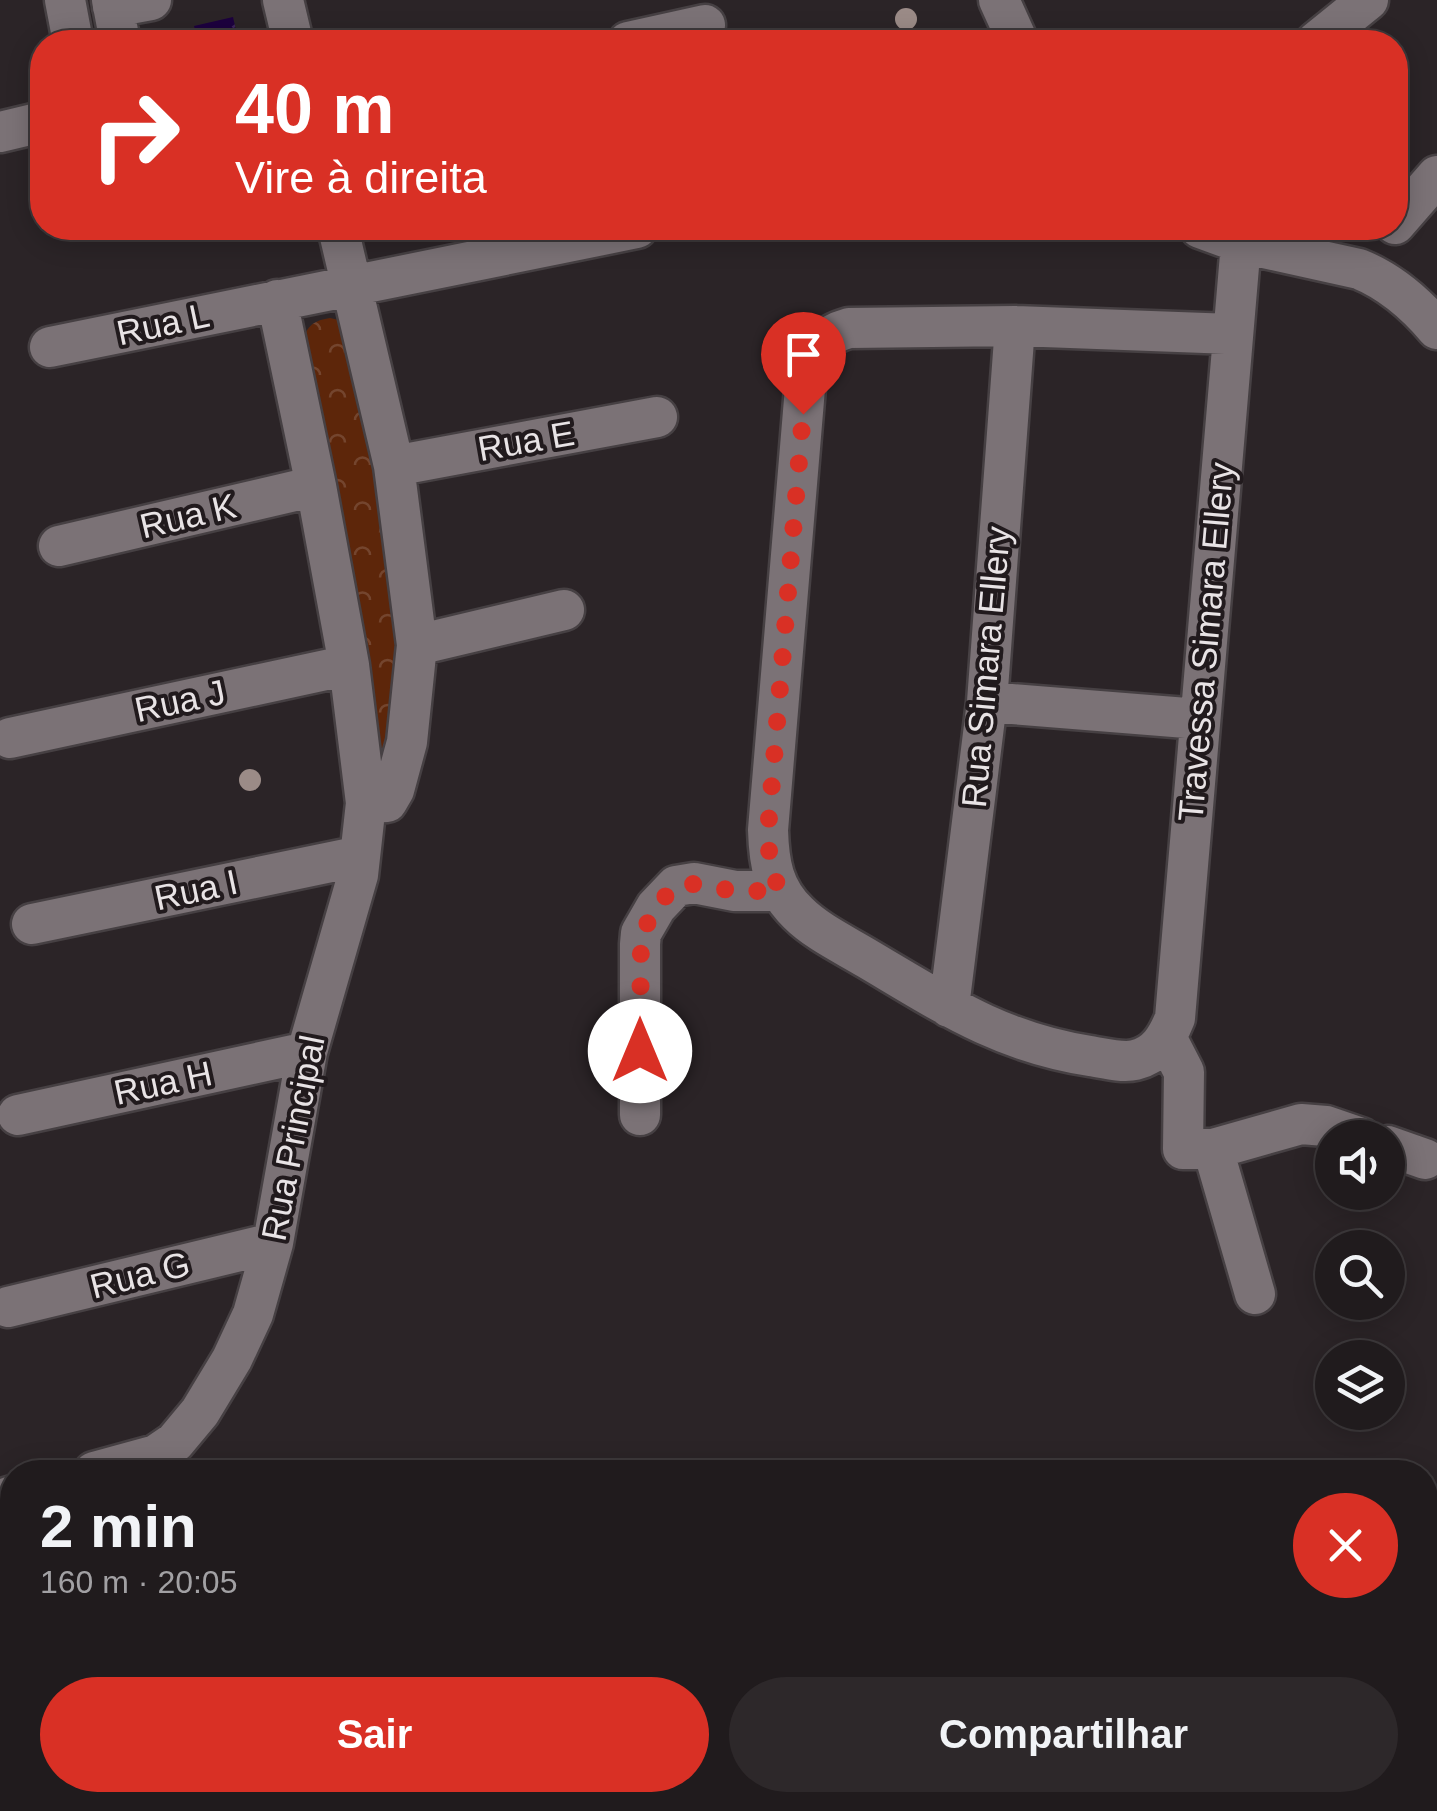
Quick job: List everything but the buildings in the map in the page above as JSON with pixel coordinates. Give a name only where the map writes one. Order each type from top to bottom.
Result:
[{"type":"street","points":[[65,0],[71,30]]},
{"type":"street","points":[[284,0],[290,30]]},
{"type":"street","points":[[998,0],[1012,30]]},
{"type":"street","points":[[1331,30],[1368,0]]},
{"type":"street","points":[[682,30],[705,25]]},
{"type":"street","points":[[0,132],[30,125]]},
{"type":"street","points":[[1408,210],[1437,176]]},
{"type":"street","points":[[341,240],[394,466],[417,645],[407,742],[398,778],[387,802],[366,803]]},
{"type":"street","name":"Rua L","points":[[50,347],[577,240]]},
{"type":"street","points":[[1231,240],[1378,276],[1408,298],[1437,329]]},
{"type":"street","points":[[1360,269],[1383,240]]},
{"type":"street","name":"Travessa Simara Ellery","points":[[1167,1038],[1174,1018],[1241,244]]},
{"type":"street","name":"Rua Principal","points":[[132,1460],[166,1449],[200,1412],[254,1314],[273,1243],[307,1052],[356,888],[366,803],[349,665],[277,300]]},
{"type":"street","points":[[1232,334],[1014,326],[849,328],[834,332],[822,342],[810,357],[806,376],[768,830],[770,867],[780,891],[810,924],[950,1007],[1012,1038],[1059,1051],[1133,1061],[1152,1053],[1167,1038],[1184,1072],[1183,1149],[1213,1149],[1301,1124],[1315,1125]]},
{"type":"street","name":"Rua Simara Ellery","points":[[950,1007],[986,702],[1014,326]]},
{"type":"street","name":"Rua E","points":[[394,466],[657,418]]},
{"type":"street","name":"Rua K","points":[[58,546],[316,486]]},
{"type":"street","points":[[417,645],[564,610]]},
{"type":"street","name":"Rua J","points":[[10,738],[349,665]]},
{"type":"street","points":[[986,702],[1199,719]]},
{"type":"street","name":"Rua I","points":[[32,924],[360,856]]},
{"type":"street","points":[[640,1116],[640,944],[641,933],[651,916],[669,891],[682,884],[748,892],[780,891]]},
{"type":"street","name":"Rua H","points":[[18,1114],[307,1052]]},
{"type":"street","points":[[1213,1149],[1254,1294]]},
{"type":"street","points":[[1405,1152],[1425,1159]]},
{"type":"street","name":"Rua G","points":[[8,1307],[273,1243]]},
{"type":"green space","points":[[330,318],[343,321],[397,571],[401,696],[383,756],[377,753],[300,349],[309,328]]},
{"type":"water","points":[[233,17],[236,30],[195,30],[194,26]]},
{"type":"route","points":[[640,1051],[641,933],[669,891],[687,883],[735,891],[780,891],[770,867],[768,830],[803,414]]}]
